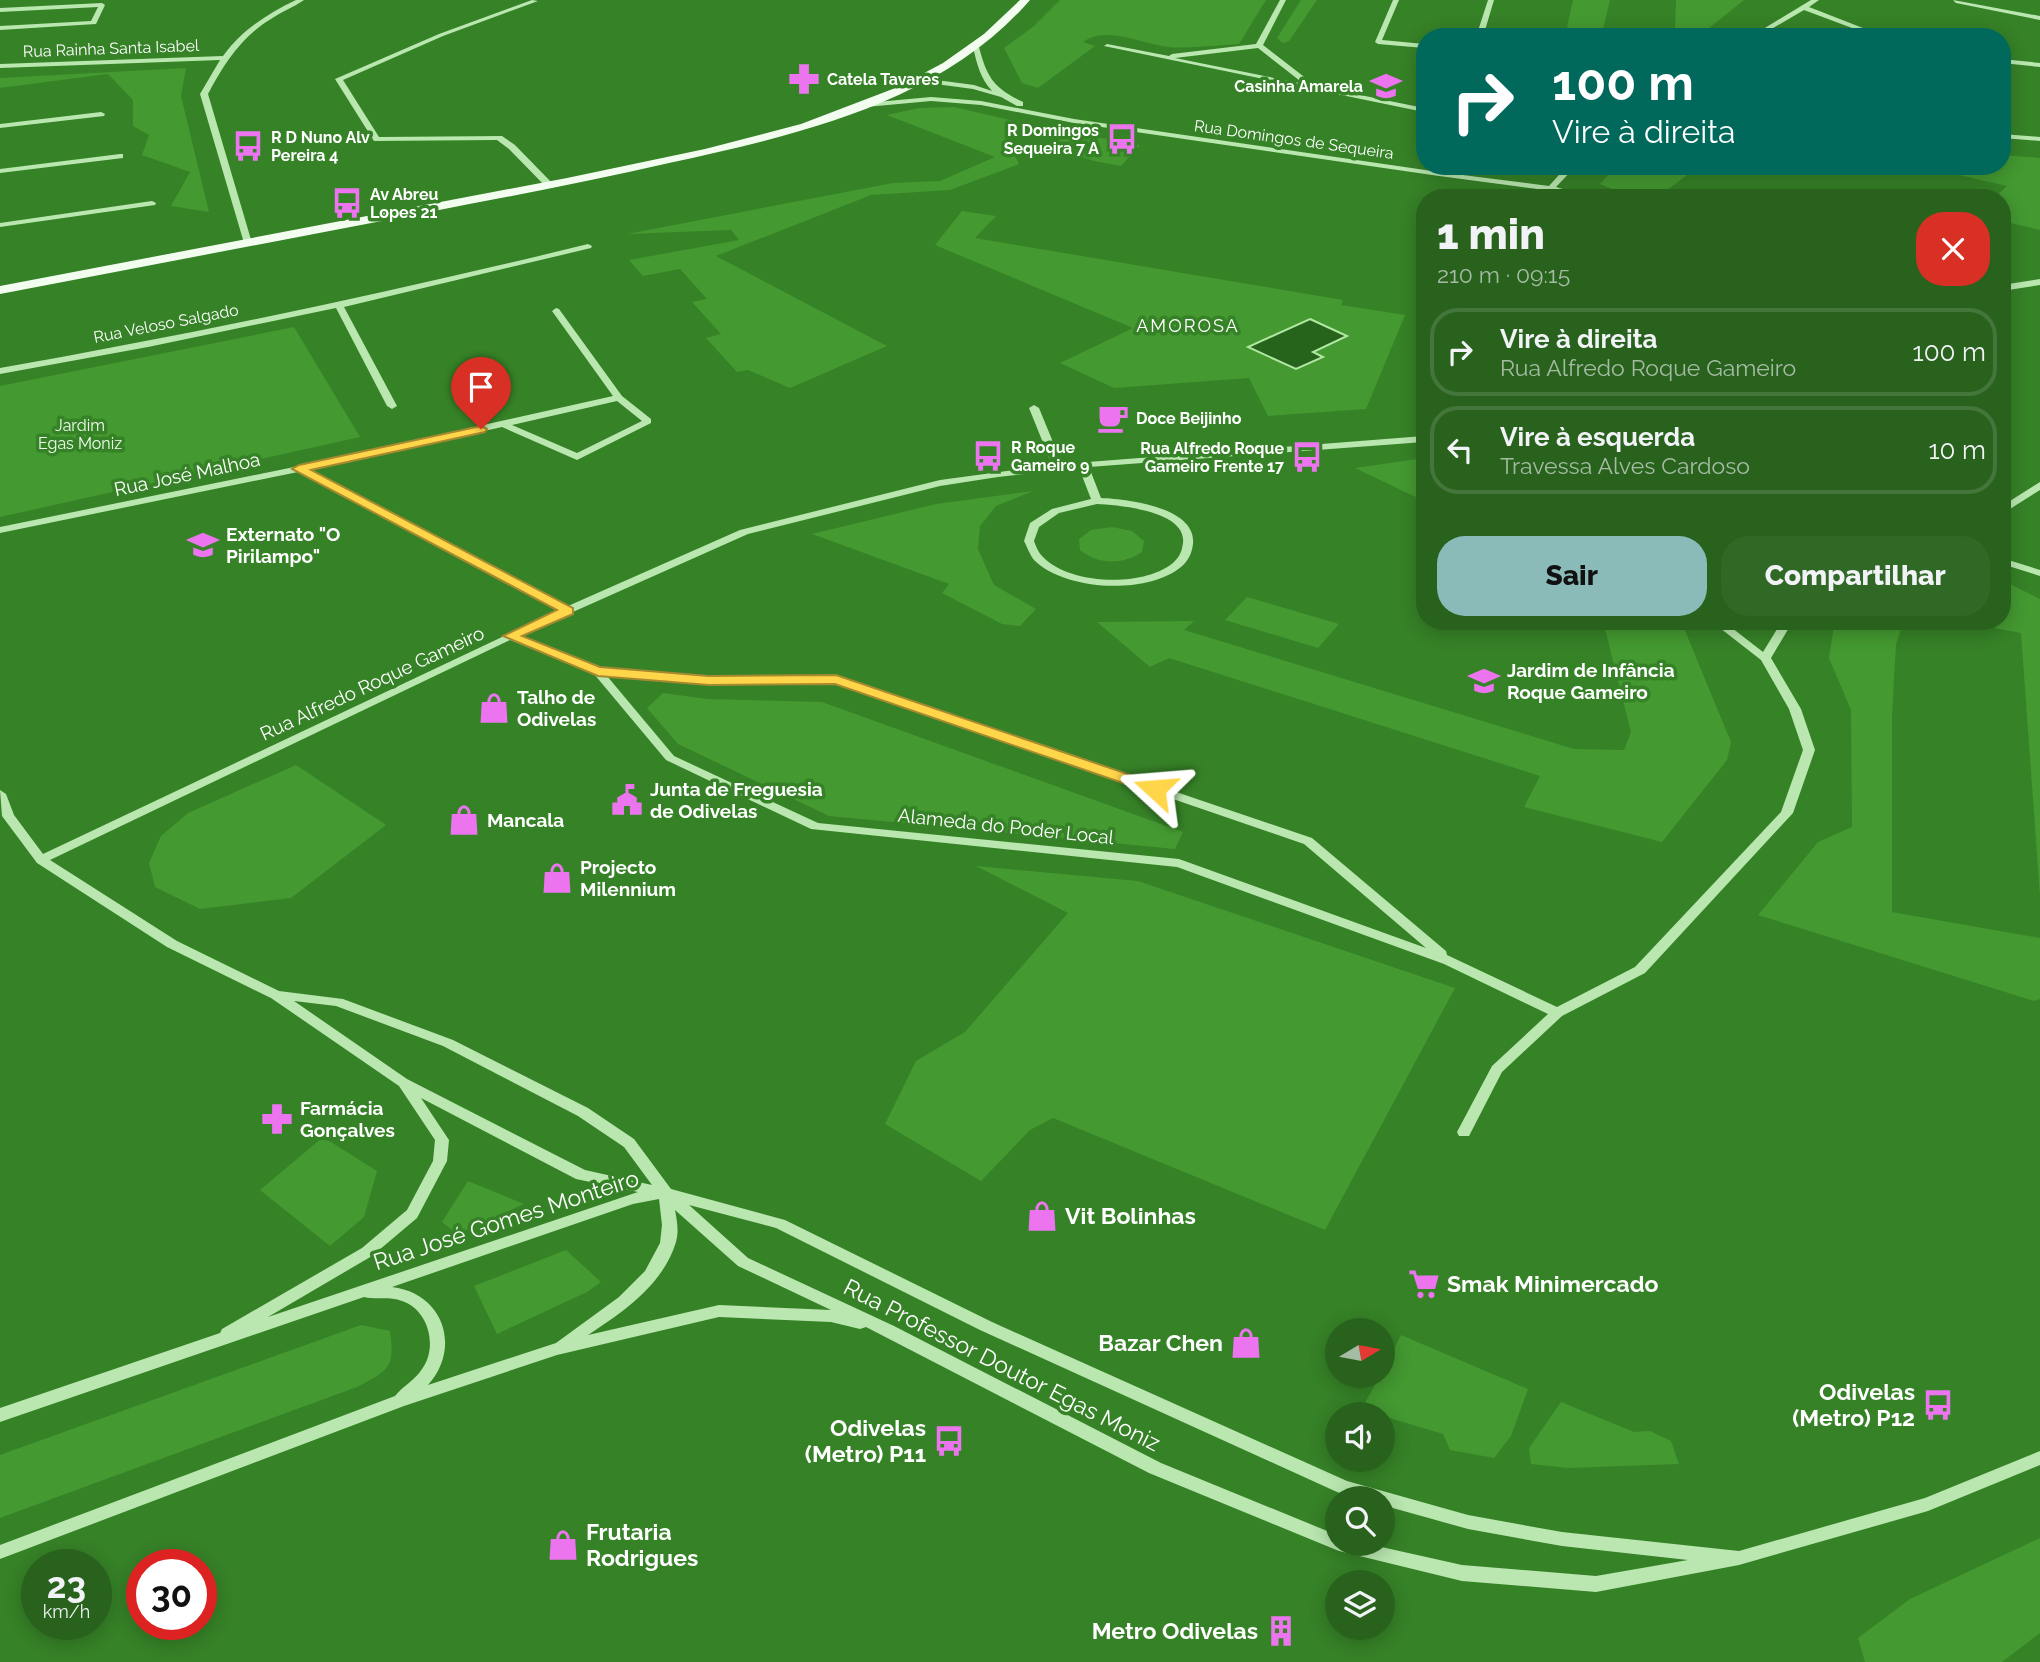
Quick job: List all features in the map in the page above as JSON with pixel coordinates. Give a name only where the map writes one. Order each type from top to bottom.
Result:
[{"type":"main road","points":[[0,290],[550,186],[740,144],[866,105],[920,80],[976,47],[1025,0]]},
{"type":"street","points":[[248,243],[204,94],[222,58],[240,37],[255,24],[301,0]]},
{"type":"street","points":[[1259,46],[1283,0]]},
{"type":"street","points":[[1396,0],[1378,42],[1416,45]]},
{"type":"street","points":[[1482,28],[1491,0]]},
{"type":"street","points":[[1768,28],[1815,0]]},
{"type":"street","points":[[535,1],[441,35],[339,79],[377,139],[499,138],[512,147],[550,186]]},
{"type":"street","points":[[1956,1],[2040,18]]},
{"type":"street","points":[[0,10],[102,5],[94,23],[0,27]]},
{"type":"street","points":[[1803,7],[1859,28]]},
{"type":"street","points":[[1107,46],[1416,109]]},
{"type":"street","points":[[1161,58],[1259,46],[1317,90]]},
{"type":"street","points":[[976,47],[982,76],[1001,95]]},
{"type":"street","name":"Rua Rainha Santa Isabel","points":[[0,66],[222,58]]},
{"type":"street","points":[[2011,62],[2040,65]]},
{"type":"street","points":[[920,80],[929,88],[981,103]]},
{"type":"street","name":"Rua Domingos de Sequeira","points":[[920,80],[974,87],[1001,95],[1037,111],[1074,121],[1416,171]]},
{"type":"street","points":[[866,105],[931,99],[1037,111]]},
{"type":"street","points":[[0,126],[101,114]]},
{"type":"street","points":[[2011,136],[2040,139]]},
{"type":"street","points":[[0,171],[120,156]]},
{"type":"street","name":"Rua Domingos de Sequeira","points":[[1447,175],[1554,189]]},
{"type":"street","points":[[1550,188],[1563,175]]},
{"type":"street","points":[[0,225],[152,203]]},
{"type":"street","name":"Rua Veloso Salgado","points":[[0,371],[339,305],[481,274],[588,246]]},
{"type":"street","points":[[2011,287],[2040,282]]},
{"type":"street","points":[[339,305],[392,406]]},
{"type":"street","points":[[505,424],[577,457],[648,421],[618,398],[556,311]]},
{"type":"street","name":"Rua José Malhoa","points":[[0,530],[299,469],[618,398]]},
{"type":"street","points":[[1034,408],[1058,467]]},
{"type":"street","name":"Rua Alfredo Roque Gameiro","points":[[41,860],[510,636],[744,532],[940,483],[1058,467],[1416,440]]},
{"type":"street","points":[[1083,465],[1097,500]]},
{"type":"street","points":[[299,469],[568,611]]},
{"type":"street","points":[[2011,505],[2040,485]]},
{"type":"street","points":[[1097,500],[1122,501],[1167,514],[1181,525],[1188,538],[1188,551],[1179,564],[1162,574],[1140,581],[1114,584],[1087,582],[1063,576],[1044,566],[1032,554],[1028,542],[1031,530],[1040,519],[1055,509],[1097,500]]},
{"type":"street","points":[[2011,564],[2040,573]]},
{"type":"street","points":[[1464,1132],[1497,1069],[1557,1013],[1640,970],[1787,813],[1809,750],[1795,709],[1765,658],[1728,630]]},
{"type":"street","points":[[1765,658],[1782,630]]},
{"type":"street","name":"Alameda do Poder Local","points":[[510,636],[598,672],[709,681],[836,680],[1308,841],[1450,961]]},
{"type":"street","name":"Alameda do Poder Local","points":[[598,672],[670,758],[816,826],[1179,863],[1450,961],[1557,1013]]},
{"type":"street","name":"Rua Professor Doutor Egas Moniz","points":[[0,794],[8,816],[41,860],[172,944],[276,995],[402,1082],[581,1175],[666,1193],[780,1224],[986,1326],[1343,1487],[1468,1522],[1562,1539],[1739,1558]]},
{"type":"street","name":"Rua Professor Doutor Egas Moniz","points":[[276,995],[338,1002],[448,1043],[583,1112],[629,1143],[666,1193],[743,1262],[888,1330],[1155,1468],[1325,1538]]},
{"type":"street","name":"Rua José Gomes Monteiro","points":[[204,1347],[367,1252],[412,1214],[440,1161],[442,1140],[402,1082]]},
{"type":"street","name":"Rua José Gomes Monteiro","points":[[0,1415],[632,1199],[666,1193],[669,1241],[654,1273],[630,1296],[557,1349]]},
{"type":"street","name":"Rua José Gomes Monteiro","points":[[364,1292],[405,1295],[423,1305],[432,1318],[438,1344],[431,1371],[399,1401]]},
{"type":"street","name":"Rua José Gomes Monteiro","points":[[0,1552],[399,1401],[557,1349],[719,1311],[831,1316],[888,1330]]},
{"type":"street","name":"Rua Professor Doutor Egas Moniz","points":[[1392,1556],[1462,1573],[1596,1584],[1739,1558],[1928,1504],[2040,1458]]},
{"type":"green space","points":[[1060,0],[1266,0],[1239,44],[1168,47],[1102,35],[1083,42],[1095,46],[1038,88],[1022,83],[1004,48],[1034,26]]},
{"type":"green space","points":[[1301,0],[1317,0],[1289,41],[1283,43],[1277,38]]},
{"type":"green space","points":[[1573,0],[1610,0],[1603,28],[1567,28]]},
{"type":"green space","points":[[1676,0],[1744,0],[1709,28],[1675,28]]},
{"type":"green space","points":[[186,68],[181,96],[209,212],[171,206],[190,172],[142,155],[149,135],[133,126],[133,100],[108,74],[0,88],[0,78]]},
{"type":"green space","points":[[954,107],[1019,122],[1007,139],[1019,164],[950,190],[871,195],[716,256],[887,346],[790,388],[748,370],[737,372],[706,338],[721,334],[692,302],[707,299],[680,269],[643,276],[629,260],[739,240],[731,230],[627,234],[893,183],[940,181],[995,157],[887,115],[919,108]]},
{"type":"green space","points":[[1064,131],[1140,145],[1121,166],[1053,148],[1051,137]]},
{"type":"green space","points":[[2011,156],[2040,158],[2040,230],[2011,223],[2011,189],[2004,189],[2007,186],[1959,175],[2011,175]]},
{"type":"green space","points":[[1608,175],[1687,175],[1668,189],[1612,189],[1600,184]]},
{"type":"green space","points":[[962,211],[996,216],[975,238],[1343,300],[1341,305],[1405,315],[1366,409],[1268,416],[1249,378],[1114,388],[1060,363],[1133,328],[935,245]]},
{"type":"green space","name":"Jardim Egas Moniz","points":[[294,327],[360,437],[0,517],[0,386]]},
{"type":"green space","points":[[1416,459],[1416,497],[1355,468]]},
{"type":"green space","points":[[1033,491],[996,506],[980,526],[978,549],[994,585],[1036,609],[1020,626],[1002,624],[942,593],[949,584],[812,534],[936,504]]},
{"type":"green space","points":[[1112,527],[1132,531],[1144,541],[1142,552],[1111,562],[1087,555],[1080,550],[1079,539],[1091,530]]},
{"type":"green space","points":[[2011,584],[2040,599],[2040,896],[2021,633],[2005,630],[2011,630]]},
{"type":"green space","points":[[1247,597],[1339,624],[1318,648],[1225,620]]},
{"type":"green space","points":[[1194,621],[1184,630],[1574,749],[1624,750],[1631,732],[1605,630],[1685,630],[1731,742],[1727,760],[1662,842],[1524,807],[1540,776],[1169,658],[1150,667],[1097,622]]},
{"type":"green space","points":[[1833,630],[1901,630],[1896,644],[1892,715],[1892,912],[2040,938],[2040,999],[2034,1001],[1758,915],[1818,842],[1852,827],[1851,710],[1829,658]]},
{"type":"green space","points":[[663,693],[708,699],[822,702],[1183,832],[1175,849],[829,816],[678,744],[647,708]]},
{"type":"green space","points":[[296,765],[386,825],[291,898],[200,909],[155,887],[149,863],[161,836],[188,813]]},
{"type":"green space","points":[[976,866],[1138,881],[1455,988],[1325,1230],[1053,1118],[1030,1130],[981,1181],[885,1124],[916,1061],[965,1032],[1068,913]]},
{"type":"green space","points":[[323,1137],[377,1171],[364,1217],[330,1246],[260,1190]]},
{"type":"green space","points":[[468,1181],[524,1204],[457,1234],[442,1222]]},
{"type":"green space","points":[[566,1250],[601,1282],[587,1292],[497,1334],[474,1286]]},
{"type":"green space","points":[[361,1325],[390,1331],[391,1353],[383,1372],[357,1387],[0,1518],[0,1455]]},
{"type":"green space","points":[[1401,1335],[1528,1389],[1511,1436],[1494,1458],[1450,1450],[1443,1434],[1395,1420],[1395,1402],[1365,1402],[1373,1388],[1395,1388],[1395,1347]]},
{"type":"green space","points":[[1561,1402],[1634,1432],[1650,1431],[1671,1441],[1679,1464],[1568,1468],[1531,1464],[1529,1448]]},
{"type":"green space","points":[[2040,1538],[2040,1633],[2002,1662],[1865,1662],[1858,1638],[1910,1599]]},
{"type":"shaded area","points":[[1310,319],[1347,336],[1313,352],[1323,357],[1296,369],[1248,347]]},
{"type":"place","name":"Catela Tavares","points":[[804,79]]},
{"type":"place","name":"Casinha Amarela","points":[[1386,86]]},
{"type":"place","name":"R Domingos Sequeira 7 A","points":[[1122,139]]},
{"type":"place","name":"R D Nuno Alv Pereira 4","points":[[248,146]]},
{"type":"place","name":"Av Abreu Lopes 21","points":[[347,203]]},
{"type":"place","name":"Doce Beijinho","points":[[1113,418]]},
{"type":"place","name":"R Roque Gameiro 9","points":[[988,456]]},
{"type":"place","name":"Rua Alfredo Roque Gameiro Frente 17","points":[[1307,457]]},
{"type":"place","name":"Externato \"O Pirilampo\"","points":[[203,545]]},
{"type":"place","name":"Jardim de Infância Roque Gameiro","points":[[1484,681]]},
{"type":"place","name":"Talho de Odivelas","points":[[494,708]]},
{"type":"place","name":"Junta de Freguesia de Odivelas","points":[[627,800]]},
{"type":"place","name":"Mancala","points":[[464,820]]},
{"type":"place","name":"Projecto Milennium","points":[[557,878]]},
{"type":"place","name":"Farmácia Gonçalves","points":[[277,1119]]},
{"type":"place","name":"Vit Bolinhas","points":[[1042,1216]]},
{"type":"place","name":"Smak Minimercado","points":[[1424,1284]]},
{"type":"place","name":"Bazar Chen","points":[[1246,1343]]},
{"type":"place","name":"Odivelas (Metro) P12","points":[[1938,1405]]},
{"type":"place","name":"Odivelas (Metro) P11","points":[[949,1441]]},
{"type":"place","name":"Frutaria Rodrigues","points":[[563,1545]]},
{"type":"place","name":"Metro Odivelas","points":[[1281,1631]]},
{"type":"district","name":"AMOROSA","points":[[1188,326]]},
{"type":"route","points":[[481,429],[299,469],[568,611],[510,636],[598,672],[709,681],[836,680],[1155,789]]}]
